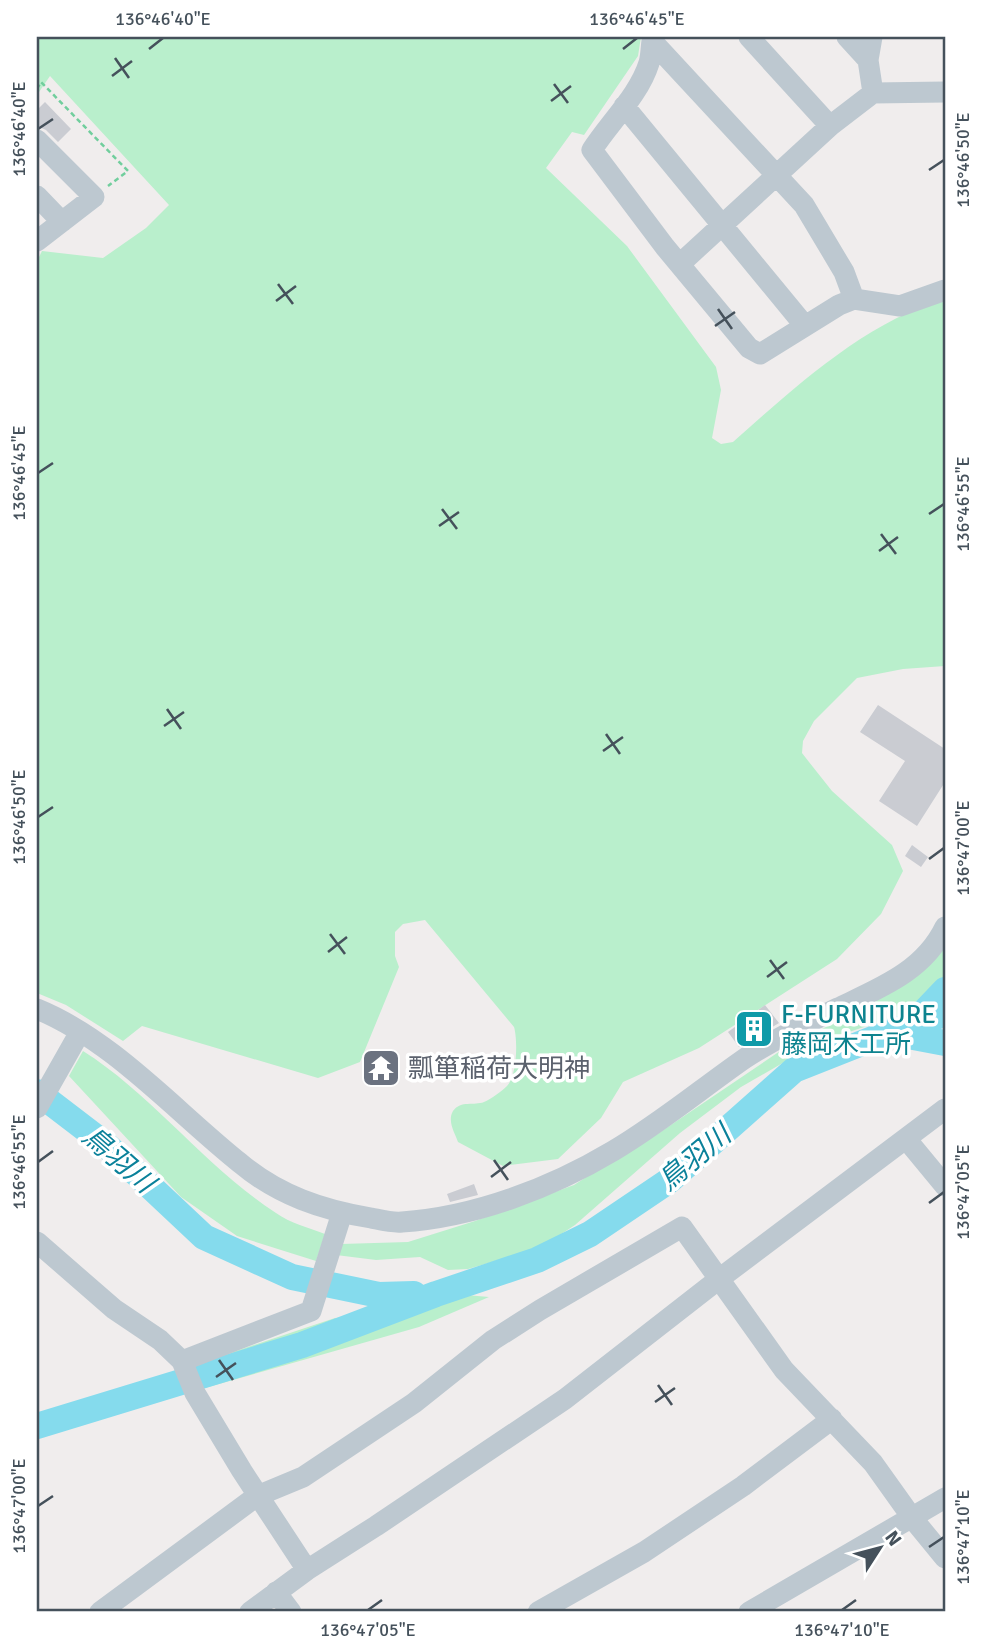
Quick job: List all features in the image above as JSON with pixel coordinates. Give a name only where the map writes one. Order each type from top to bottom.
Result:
[{"type":"street","points":[[748,37],[830,126]]},
{"type":"street","points":[[847,37],[868,60]]},
{"type":"street","points":[[872,37],[868,60],[873,93]]},
{"type":"street","points":[[656,39],[649,62],[624,106],[592,150],[665,247],[749,348],[760,354],[839,305],[854,299],[900,306],[945,289]]},
{"type":"street","points":[[656,39],[804,205],[844,272],[854,299]]},
{"type":"street","points":[[681,263],[830,126],[873,93],[945,93]]},
{"type":"street","points":[[624,106],[805,326]]},
{"type":"street","points":[[37,140],[94,197],[37,241]]},
{"type":"street","points":[[37,196],[62,222]]},
{"type":"street","points":[[37,1009],[58,1018],[128,1067],[242,1165],[289,1196],[342,1213],[400,1222],[456,1214],[512,1197],[564,1177],[614,1151],[761,1048],[899,979],[938,942],[945,926]]},
{"type":"street","points":[[37,1108],[79,1034]]},
{"type":"street","points":[[250,1612],[307,1570],[565,1399],[719,1279],[945,1110]]},
{"type":"street","points":[[907,1140],[945,1186]]},
{"type":"street","points":[[182,1361],[311,1311],[342,1213]]},
{"type":"street","points":[[100,1612],[257,1496],[303,1477],[414,1403],[493,1340],[682,1227],[784,1370],[873,1463],[945,1558]]},
{"type":"street","points":[[37,1242],[114,1309],[160,1340],[182,1361],[195,1393],[257,1496],[307,1570]]},
{"type":"street","points":[[538,1612],[644,1552],[743,1486],[832,1419]]},
{"type":"street","points":[[749,1612],[945,1499]]},
{"type":"street","points":[[276,1592],[291,1612]]},
{"type":"path","points":[[37,89],[41,82],[128,171],[94,197]]},
{"type":"green space","points":[[37,37],[641,37],[638,56],[584,135],[572,132],[546,168],[627,246],[716,367],[721,390],[712,438],[721,444],[733,442],[780,400],[859,340],[916,309],[945,299],[945,666],[903,669],[857,678],[814,721],[803,741],[802,753],[832,791],[892,845],[903,871],[881,914],[837,959],[699,1048],[623,1082],[601,1118],[558,1159],[503,1166],[458,1142],[451,1123],[453,1111],[464,1104],[484,1102],[507,1086],[515,1066],[515,1033],[514,1027],[425,920],[403,924],[395,932],[395,956],[399,967],[360,1062],[318,1078],[142,1026],[123,1041],[66,1005],[37,993],[37,261],[42,251],[103,258],[146,228],[169,205],[50,76],[37,95]]},
{"type":"green space","points":[[945,948],[945,978],[928,999],[906,1013],[819,1042],[741,1087],[680,1133],[575,1225],[540,1248],[468,1269],[448,1270],[420,1257],[376,1260],[336,1255],[341,1244],[408,1242],[574,1185],[650,1136],[656,1135],[786,1047],[844,1018],[906,981]]},
{"type":"green space","points":[[83,1051],[133,1089],[250,1195],[287,1220],[325,1234],[316,1261],[237,1236],[181,1197],[69,1076]]},
{"type":"green space","points":[[466,1295],[489,1297],[419,1327],[205,1388],[194,1365],[335,1318],[415,1313]]},
{"type":"building","points":[[45,102],[71,129],[58,142],[46,130],[37,126],[37,110]]},
{"type":"building","points":[[878,705],[945,749],[945,782],[917,826],[879,801],[905,761],[860,732]]},
{"type":"building","points":[[912,845],[928,857],[921,867],[905,856]]},
{"type":"building","name":"F-FURNITURE 藤岡木工所","points":[[765,1005],[779,1023],[739,1047],[728,1032]]},
{"type":"building","points":[[474,1184],[478,1195],[450,1202],[447,1194]]},
{"type":"waterway","points":[[912,1019],[923,1013],[945,990]]},
{"type":"waterway","name":"鳥羽川","points":[[37,1426],[302,1345],[436,1294],[537,1260],[590,1234],[670,1180],[794,1070],[890,1032],[945,1014]]},
{"type":"waterway","points":[[892,1033],[945,1043]]},
{"type":"waterway","name":"鳥羽川","points":[[37,1092],[105,1144],[204,1237],[292,1277],[379,1295],[414,1294]]},
{"type":"place","name":"F-FURNITURE 藤岡木工所","points":[[754,1029]]},
{"type":"place","name":"瓢箪稲荷大明神","points":[[381,1068]]}]
